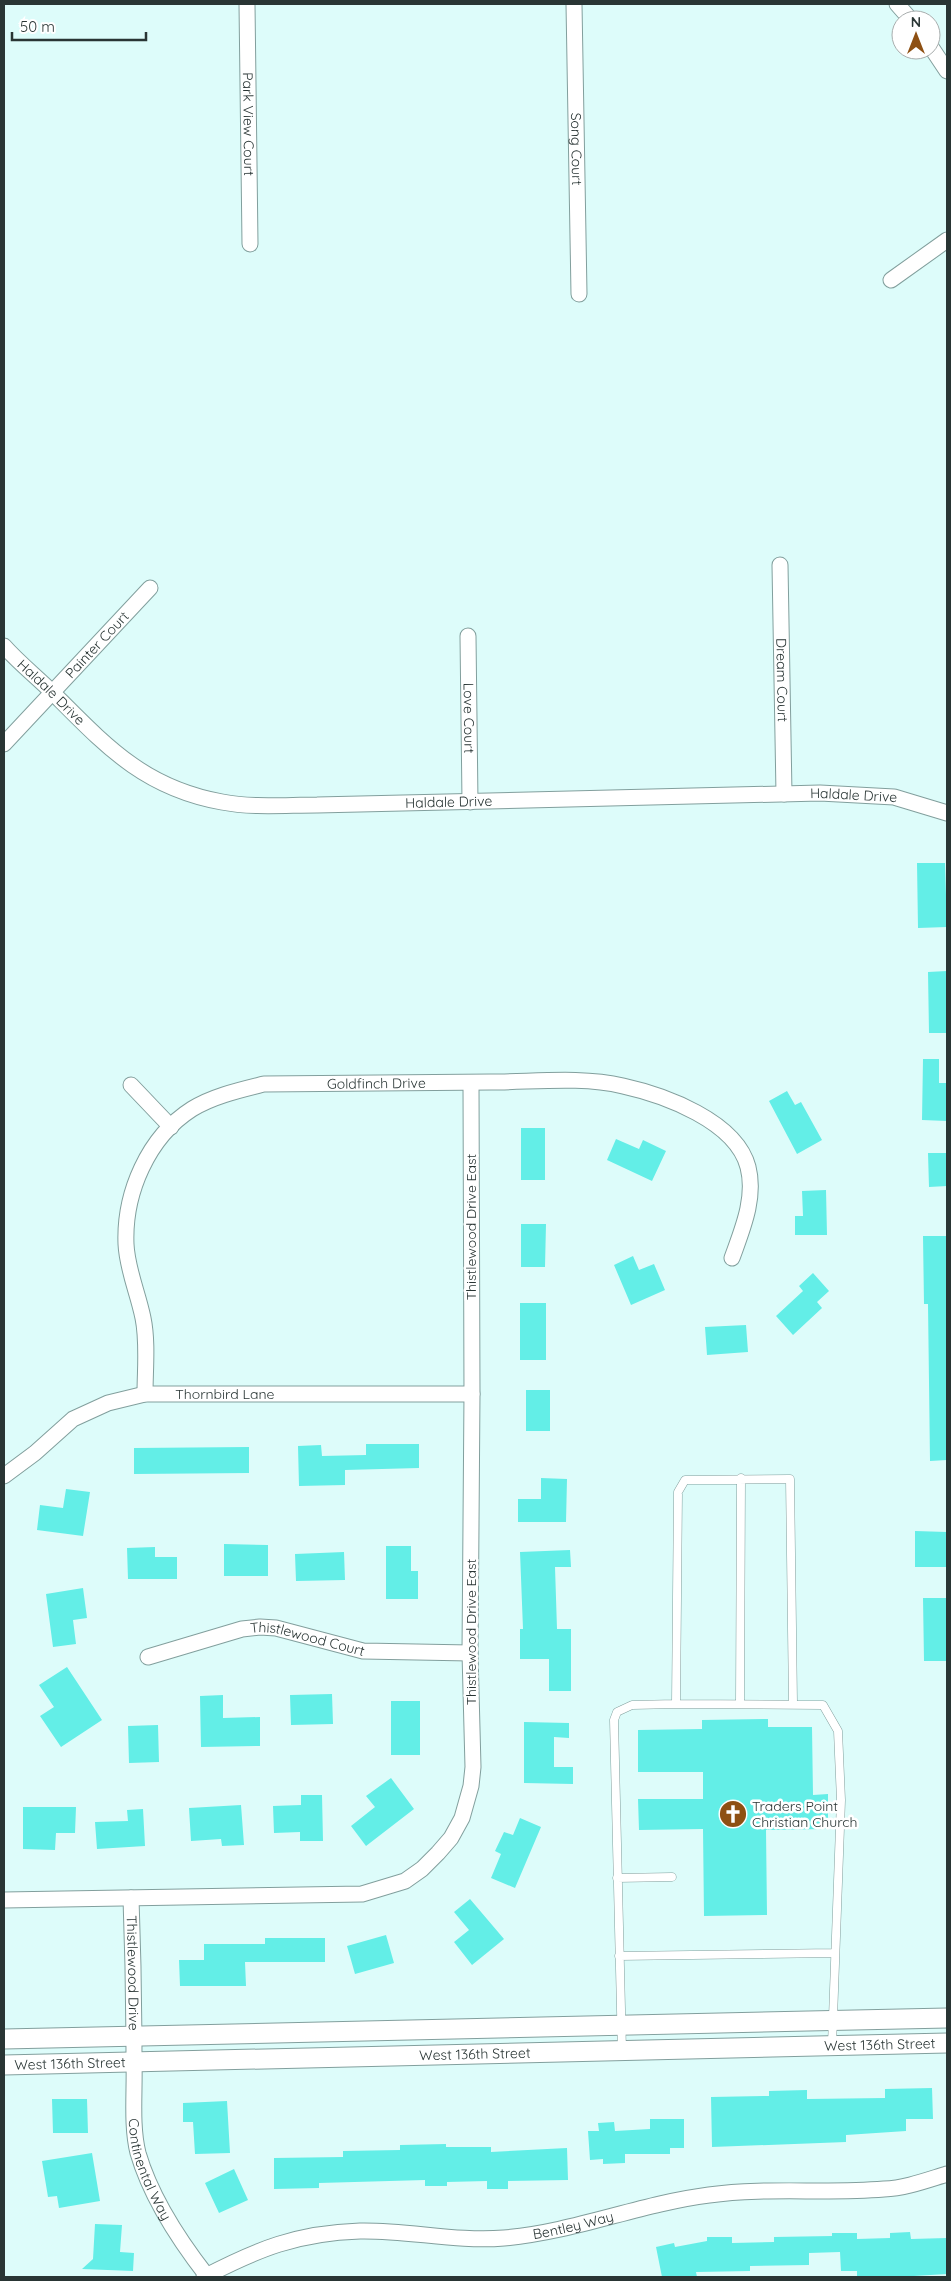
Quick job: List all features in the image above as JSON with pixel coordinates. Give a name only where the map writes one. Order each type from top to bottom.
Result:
[{"type":"street","name":"Park View Court","points":[[247,4],[250,244]]},
{"type":"street","name":"Song Court","points":[[574,4],[578,294]]},
{"type":"street","points":[[940,60],[947,71]]},
{"type":"street","points":[[890,280],[947,240]]},
{"type":"street","name":"Dream Court","points":[[780,565],[784,794]]},
{"type":"street","name":"Painter Court","points":[[4,744],[150,588]]},
{"type":"street","name":"Love Court","points":[[468,636],[470,802]]},
{"type":"street","name":"Haldale Drive","points":[[4,646],[86,728],[127,764],[160,783],[221,802],[258,806],[860,793],[894,797],[947,813]]},
{"type":"street","name":"Goldfinch Drive","points":[[144,1394],[144,1319],[130,1270],[126,1245],[127,1216],[136,1179],[151,1150],[171,1127],[192,1109],[230,1093],[264,1084],[566,1082],[622,1085],[658,1096],[704,1117],[735,1141],[748,1166],[750,1179],[747,1217],[732,1258]]},
{"type":"street","name":"Thistlewood Drive East","points":[[4,1900],[362,1894],[405,1881],[422,1869],[450,1838],[462,1818],[469,1795],[473,1767],[470,1653],[472,1394],[471,1083]]},
{"type":"street","points":[[132,1085],[171,1127]]},
{"type":"street","name":"Thornbird Lane","points":[[4,1476],[35,1453],[73,1419],[108,1402],[144,1394],[472,1394]]},
{"type":"street","name":"Thistlewood Court","points":[[148,1657],[242,1629],[260,1627],[276,1628],[363,1651],[470,1653]]},
{"type":"street","name":"Thistlewood Drive","points":[[131,1898],[134,2049]]},
{"type":"street","name":"West 136th Street","points":[[4,2065],[134,2049],[620,2025],[947,2018]]},
{"type":"street","name":"West 136th Street","points":[[4,2039],[134,2049],[622,2051],[947,2043]]},
{"type":"street","name":"Continental Way","points":[[134,2049],[135,2120],[138,2151],[146,2176],[190,2254],[206,2277]]},
{"type":"street","name":"Bentley Way","points":[[206,2277],[230,2263],[263,2248],[322,2234],[361,2231],[469,2239],[504,2238],[552,2232],[645,2207],[725,2192],[885,2190],[947,2174]]},
{"type":"lane","points":[[676,1704],[678,1492],[685,1480],[741,1478],[790,1479],[793,1703]]},
{"type":"lane","points":[[740,1704],[741,1478]]},
{"type":"lane","points":[[622,2051],[614,1720],[617,1712],[632,1705],[793,1703],[823,1705],[838,1731],[841,1800],[832,2045]]},
{"type":"lane","points":[[617,1878],[672,1877]]},
{"type":"lane","points":[[619,1956],[834,1953]]},
{"type":"building","points":[[917,863],[945,863],[947,927],[918,928]]},
{"type":"building","points":[[947,971],[947,1033],[929,1033],[928,972]]},
{"type":"building","points":[[923,1059],[939,1059],[939,1083],[947,1083],[947,1121],[922,1120]]},
{"type":"building","points":[[787,1091],[795,1105],[801,1102],[822,1140],[797,1154],[769,1101]]},
{"type":"building","points":[[521,1128],[545,1128],[545,1180],[521,1180]]},
{"type":"building","points":[[616,1139],[639,1149],[643,1140],[666,1151],[652,1181],[607,1160]]},
{"type":"building","points":[[928,1153],[947,1153],[947,1186],[929,1187]]},
{"type":"building","points":[[826,1190],[827,1235],[795,1235],[795,1216],[803,1216],[802,1191]]},
{"type":"building","points":[[521,1224],[546,1224],[545,1267],[521,1267]]},
{"type":"building","points":[[923,1236],[947,1236],[947,1460],[930,1461],[928,1304],[924,1304]]},
{"type":"building","points":[[633,1256],[639,1270],[654,1264],[665,1290],[631,1305],[614,1265]]},
{"type":"building","points":[[813,1273],[829,1291],[817,1302],[822,1308],[793,1335],[776,1316],[803,1291],[799,1286]]},
{"type":"building","points":[[520,1303],[546,1303],[546,1360],[520,1360]]},
{"type":"building","points":[[746,1325],[748,1352],[707,1355],[705,1327]]},
{"type":"building","points":[[526,1390],[550,1390],[550,1431],[526,1431]]},
{"type":"building","points":[[366,1444],[419,1444],[419,1468],[345,1470],[345,1485],[299,1486],[298,1446],[321,1445],[322,1456],[366,1455]]},
{"type":"building","points":[[249,1447],[249,1473],[134,1474],[134,1448]]},
{"type":"building","points":[[541,1478],[567,1479],[566,1522],[518,1522],[518,1499],[541,1499]]},
{"type":"building","points":[[66,1489],[90,1492],[83,1536],[37,1530],[40,1505],[63,1508]]},
{"type":"building","points":[[915,1531],[947,1532],[947,1567],[915,1567]]},
{"type":"building","points":[[224,1544],[268,1545],[268,1576],[224,1576]]},
{"type":"building","points":[[386,1546],[411,1546],[411,1571],[418,1571],[418,1599],[386,1599]]},
{"type":"building","points":[[155,1547],[155,1557],[177,1557],[177,1579],[128,1579],[127,1548]]},
{"type":"building","points":[[570,1550],[571,1567],[555,1567],[557,1629],[571,1629],[571,1691],[549,1691],[549,1659],[520,1659],[520,1629],[523,1629],[520,1552]]},
{"type":"building","points":[[344,1552],[345,1580],[296,1581],[295,1554]]},
{"type":"building","points":[[83,1588],[87,1618],[73,1620],[76,1644],[53,1647],[46,1594]]},
{"type":"building","points":[[923,1598],[947,1598],[947,1661],[924,1661]]},
{"type":"building","points":[[67,1667],[102,1720],[61,1747],[40,1716],[54,1707],[39,1685]]},
{"type":"building","points":[[332,1694],[333,1724],[291,1725],[290,1695]]},
{"type":"building","points":[[223,1695],[223,1718],[260,1717],[260,1746],[201,1747],[200,1696]]},
{"type":"building","points":[[391,1701],[420,1701],[420,1755],[391,1755]]},
{"type":"building","name":"Traders Point Christian Church","points":[[768,1719],[768,1727],[812,1727],[813,1795],[828,1794],[828,1829],[766,1830],[767,1915],[704,1916],[703,1829],[639,1830],[638,1799],[703,1799],[703,1772],[638,1772],[638,1730],[702,1729],[702,1720]]},
{"type":"building","points":[[524,1722],[569,1723],[569,1738],[554,1737],[554,1767],[573,1767],[573,1784],[524,1783]]},
{"type":"building","points":[[158,1725],[159,1762],[129,1763],[128,1726]]},
{"type":"building","points":[[391,1778],[414,1809],[366,1846],[351,1826],[375,1807],[366,1796]]},
{"type":"building","points":[[301,1795],[322,1795],[323,1841],[300,1841],[300,1832],[274,1833],[273,1806],[301,1805]]},
{"type":"building","points":[[241,1805],[244,1845],[222,1846],[221,1839],[191,1841],[189,1808]]},
{"type":"building","points":[[23,1807],[76,1807],[75,1833],[56,1833],[55,1850],[23,1849]]},
{"type":"building","points":[[143,1809],[145,1846],[97,1849],[95,1822],[128,1821],[127,1810]]},
{"type":"building","points":[[520,1818],[541,1827],[515,1888],[491,1878],[501,1854],[495,1851],[504,1832],[513,1835]]},
{"type":"building","points":[[470,1899],[504,1939],[472,1965],[454,1942],[469,1930],[454,1912]]},
{"type":"building","points":[[386,1935],[394,1963],[355,1974],[347,1946]]},
{"type":"building","points":[[265,1938],[325,1938],[325,1962],[245,1962],[246,1986],[180,1986],[179,1960],[204,1960],[204,1944],[265,1944]]},
{"type":"building","points":[[932,2088],[933,2119],[906,2119],[906,2131],[846,2135],[846,2142],[712,2147],[711,2097],[769,2096],[769,2091],[807,2090],[807,2099],[885,2098],[885,2089]]},
{"type":"building","points":[[52,2099],[87,2099],[88,2133],[53,2133]]},
{"type":"building","points":[[227,2101],[230,2153],[195,2154],[193,2122],[183,2122],[183,2103]]},
{"type":"building","points":[[650,2119],[684,2119],[684,2148],[670,2148],[670,2154],[625,2154],[625,2163],[603,2164],[603,2159],[590,2160],[588,2131],[599,2131],[598,2123],[614,2122],[615,2131],[650,2129]]},
{"type":"building","points":[[446,2144],[446,2147],[491,2147],[491,2152],[567,2148],[568,2180],[508,2181],[508,2189],[487,2189],[487,2181],[447,2182],[447,2186],[425,2186],[425,2180],[319,2183],[319,2188],[274,2189],[274,2158],[343,2157],[343,2151],[400,2150],[400,2145]]},
{"type":"building","points":[[92,2153],[100,2201],[59,2208],[57,2196],[48,2197],[42,2161]]},
{"type":"building","points":[[234,2169],[248,2200],[219,2213],[205,2183]]},
{"type":"building","points":[[95,2224],[122,2225],[120,2252],[134,2253],[133,2271],[82,2269],[93,2259]]},
{"type":"building","points":[[910,2232],[911,2239],[947,2238],[947,2274],[914,2277],[857,2277],[857,2271],[841,2271],[840,2252],[809,2253],[809,2265],[750,2266],[750,2271],[696,2272],[697,2277],[662,2277],[656,2247],[674,2243],[675,2247],[707,2241],[707,2237],[732,2237],[732,2243],[774,2242],[774,2237],[832,2236],[832,2233],[857,2233],[857,2239],[890,2238],[890,2233]]},
{"type":"place","name":"Traders Point Christian Church","points":[[733,1814]]}]
